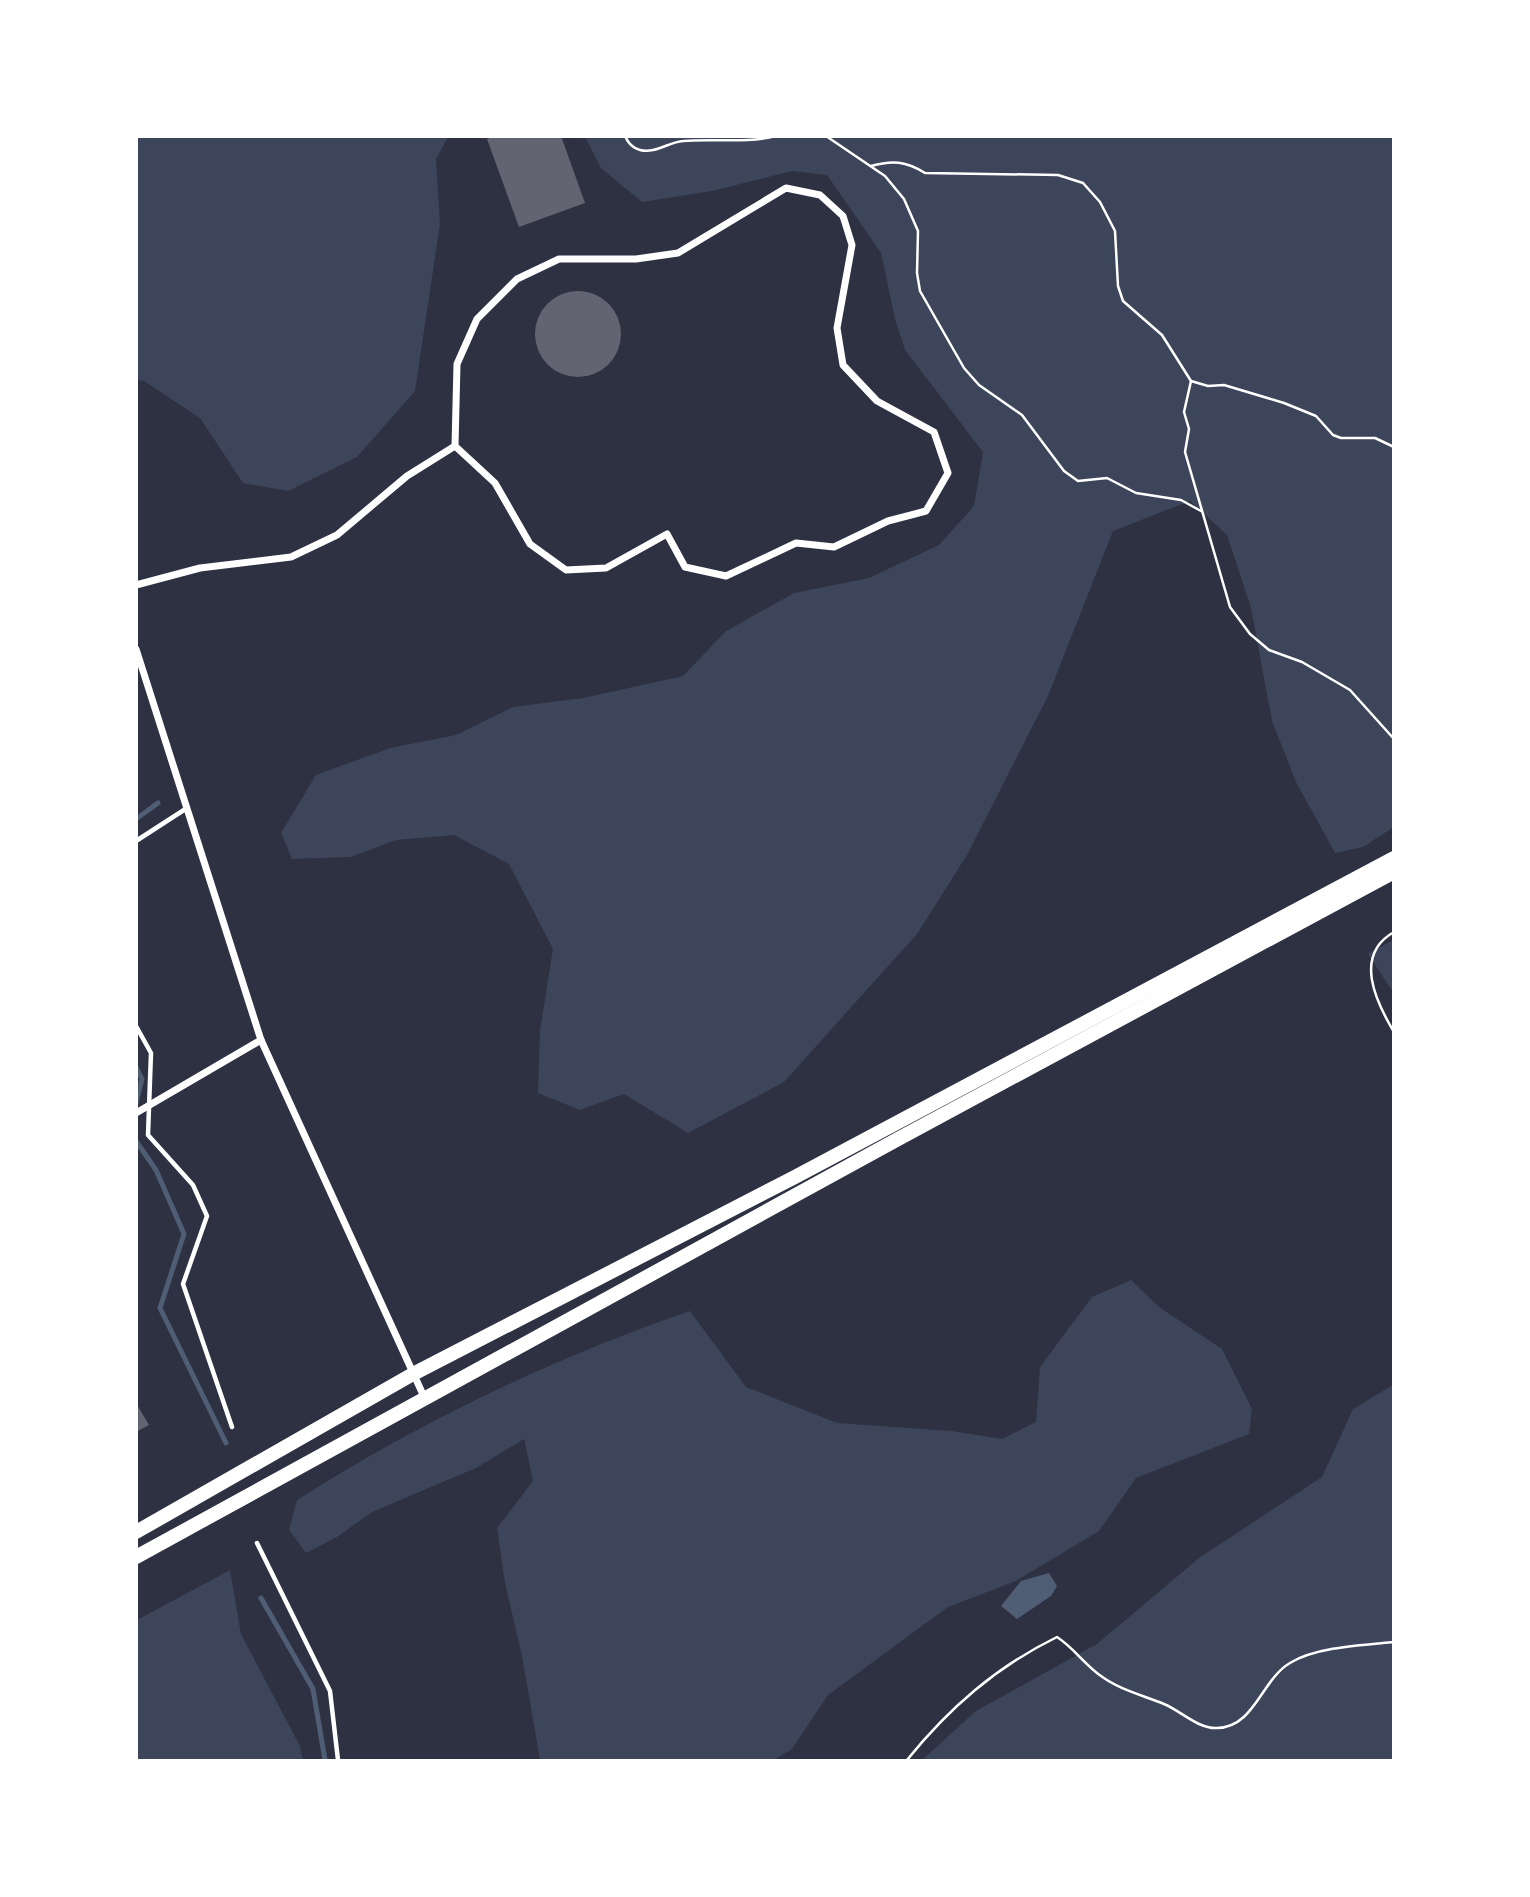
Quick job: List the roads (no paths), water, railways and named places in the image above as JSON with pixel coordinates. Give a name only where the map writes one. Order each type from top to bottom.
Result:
[{"type":"main road","points":[[136,1532],[413,1374],[793,1178],[1394,858]]},
{"type":"main road","points":[[136,1557],[886,1146],[1394,872]]},
{"type":"street","points":[[786,188],[820,195],[843,216],[852,245],[837,328],[843,365],[877,401],[934,432],[948,473],[926,511],[888,521],[834,547],[796,543],[726,576],[685,567],[667,534],[606,568],[566,570],[530,544],[495,483],[455,446],[457,364],[477,319],[517,279],[559,259],[636,259],[678,253],[786,188]]},
{"type":"street","points":[[136,585],[200,568],[291,557],[337,535],[407,476],[455,446]]},
{"type":"street","points":[[136,649],[261,1040],[425,1400]]},
{"type":"street","points":[[136,1113],[261,1040]]},
{"type":"lane","points":[[136,841],[187,808]]},
{"type":"lane","points":[[136,1026],[151,1053],[148,1135],[192,1185],[207,1216],[183,1284],[232,1427]]},
{"type":"lane","points":[[257,1544],[330,1691],[338,1760]]},
{"type":"waterway","points":[[136,819],[158,803]]},
{"type":"waterway","points":[[136,1067],[142,1079],[136,1103]]},
{"type":"waterway","points":[[136,1141],[156,1170],[184,1234],[160,1308],[226,1443]]},
{"type":"waterway","points":[[261,1598],[313,1689],[325,1760]]}]
